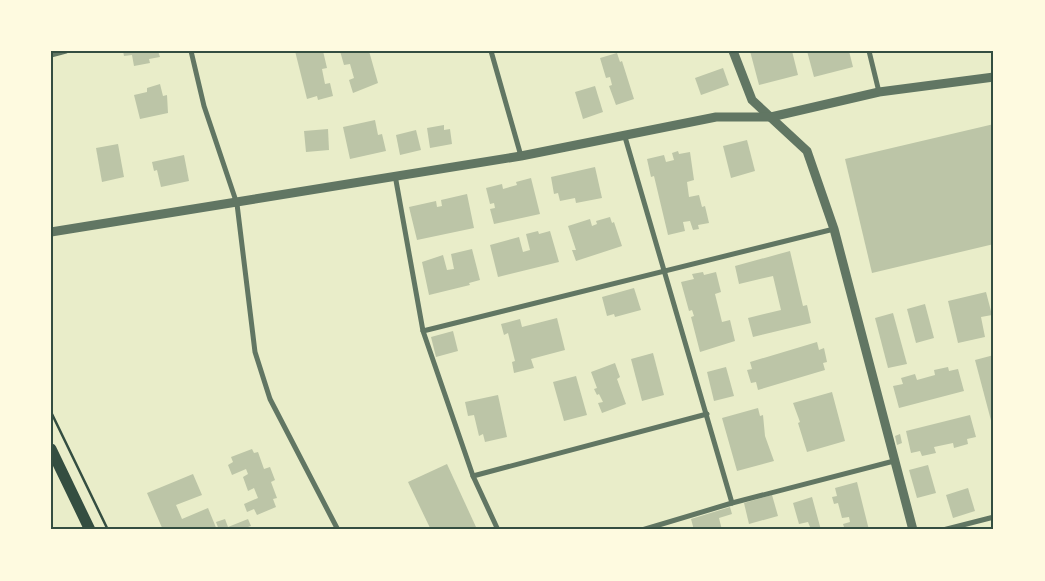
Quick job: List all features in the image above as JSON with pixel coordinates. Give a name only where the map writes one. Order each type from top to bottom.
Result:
[{"type":"highway","points":[[51,449],[90,530]]},
{"type":"street","points":[[51,54],[66,51]]},
{"type":"street","points":[[191,51],[204,106],[237,204],[255,352],[270,400],[338,530]]},
{"type":"street","points":[[491,51],[521,156]]},
{"type":"street","points":[[733,51],[752,100],[808,151],[834,229],[913,530]]},
{"type":"street","points":[[870,51],[879,92]]},
{"type":"street","points":[[51,232],[237,204],[395,175],[521,156],[625,137],[716,117],[771,118],[879,92],[994,77]]},
{"type":"street","points":[[625,137],[732,502]]},
{"type":"street","points":[[395,175],[423,331],[473,476],[498,530]]},
{"type":"street","points":[[423,331],[834,229]]},
{"type":"street","points":[[473,476],[707,414]]},
{"type":"street","points":[[642,530],[732,502],[894,461]]},
{"type":"street","points":[[943,530],[994,517]]},
{"type":"path","points":[[51,412],[108,530]]},
{"type":"building","points":[[123,51],[158,51],[160,57],[149,59],[150,63],[134,66],[132,55],[124,56]]},
{"type":"building","points":[[295,51],[323,51],[327,68],[322,69],[325,84],[330,83],[333,96],[318,100],[317,96],[307,99]]},
{"type":"building","points":[[340,51],[369,51],[378,83],[353,93],[349,80],[354,78],[350,64],[344,65]]},
{"type":"building","points":[[750,51],[792,51],[798,75],[759,85]]},
{"type":"building","points":[[807,51],[849,51],[853,67],[814,77]]},
{"type":"building","points":[[617,53],[620,62],[622,61],[634,99],[616,105],[609,86],[612,85],[610,77],[606,78],[600,58]]},
{"type":"building","points":[[723,68],[729,85],[701,95],[695,78]]},
{"type":"building","points":[[160,84],[163,96],[167,95],[168,113],[140,119],[134,95],[147,92],[147,88]]},
{"type":"building","points":[[595,86],[603,112],[583,119],[575,92]]},
{"type":"building","points":[[375,120],[378,135],[382,134],[386,151],[350,159],[343,127]]},
{"type":"building","points":[[994,124],[994,244],[872,273],[845,159]]},
{"type":"building","points":[[444,125],[444,130],[450,129],[452,144],[430,148],[427,128]]},
{"type":"building","points":[[328,129],[329,150],[306,152],[304,131]]},
{"type":"building","points":[[416,130],[421,150],[400,155],[396,135]]},
{"type":"building","points":[[747,140],[755,171],[731,178],[723,146]]},
{"type":"building","points":[[118,144],[124,177],[102,182],[96,148]]},
{"type":"building","points":[[678,151],[679,154],[690,152],[694,180],[687,182],[689,197],[699,195],[702,207],[705,206],[709,223],[698,225],[699,229],[693,230],[690,221],[683,222],[685,231],[668,235],[654,176],[651,177],[647,159],[664,155],[666,162],[674,160],[672,153]]},
{"type":"building","points":[[184,155],[189,181],[161,187],[157,170],[154,171],[152,162]]},
{"type":"building","points":[[595,167],[602,198],[576,203],[575,198],[560,201],[558,193],[554,194],[551,177]]},
{"type":"building","points":[[531,178],[540,214],[494,224],[490,209],[495,208],[494,203],[490,204],[486,188],[502,184],[503,189],[517,185],[516,182]]},
{"type":"building","points":[[467,194],[474,228],[417,240],[409,207],[436,201],[437,207],[442,206],[441,200]]},
{"type":"building","points":[[610,217],[612,223],[614,222],[622,246],[576,261],[572,250],[576,250],[568,226],[590,219],[592,226],[597,224],[596,221]]},
{"type":"building","points":[[538,231],[539,234],[550,231],[559,262],[498,277],[490,245],[519,237],[523,252],[530,250],[526,234]]},
{"type":"building","points":[[472,249],[480,280],[469,283],[470,285],[429,295],[422,262],[443,255],[447,270],[454,269],[451,254]]},
{"type":"building","points":[[790,251],[803,306],[807,305],[811,323],[753,337],[748,318],[781,310],[773,276],[739,284],[735,266]]},
{"type":"building","points":[[703,272],[704,275],[716,272],[721,292],[715,294],[722,322],[730,320],[735,341],[700,352],[691,317],[694,316],[692,310],[689,311],[681,282],[694,279],[692,274]]},
{"type":"building","points":[[634,288],[641,310],[615,317],[614,314],[607,316],[602,297]]},
{"type":"building","points":[[986,292],[992,315],[981,317],[985,337],[958,343],[948,301]]},
{"type":"building","points":[[925,304],[934,338],[916,343],[907,309]]},
{"type":"building","points":[[893,313],[907,364],[888,368],[875,318]]},
{"type":"building","points":[[557,318],[565,350],[531,359],[534,368],[514,373],[512,362],[515,361],[508,333],[504,335],[501,324],[520,319],[522,327]]},
{"type":"building","points":[[453,331],[458,351],[436,357],[431,337]]},
{"type":"building","points":[[817,342],[819,350],[824,348],[827,362],[823,363],[825,370],[758,390],[756,382],[751,383],[747,370],[752,369],[750,362]]},
{"type":"building","points":[[653,353],[664,395],[642,401],[631,359]]},
{"type":"building","points":[[994,355],[994,428],[993,428],[975,360]]},
{"type":"building","points":[[615,363],[620,377],[617,379],[626,404],[602,413],[598,403],[603,402],[594,389],[597,388],[591,372]]},
{"type":"building","points":[[726,367],[734,396],[714,401],[707,372]]},
{"type":"building","points":[[948,367],[949,371],[958,369],[964,391],[899,408],[893,386],[903,384],[901,378],[915,374],[917,380],[935,375],[934,370]]},
{"type":"building","points":[[576,376],[587,415],[564,421],[553,382]]},
{"type":"building","points":[[832,392],[845,441],[807,452],[798,423],[800,422],[793,403]]},
{"type":"building","points":[[498,395],[507,437],[485,442],[483,434],[479,436],[474,415],[468,416],[465,402]]},
{"type":"building","points":[[758,408],[760,416],[763,415],[765,436],[774,461],[737,471],[722,418]]},
{"type":"building","points":[[970,415],[976,437],[967,439],[968,444],[954,448],[953,443],[934,447],[936,453],[922,456],[920,451],[911,453],[906,431]]},
{"type":"building","points":[[900,434],[902,443],[897,445],[895,436]]},
{"type":"building","points":[[252,449],[254,453],[258,452],[264,469],[270,467],[275,480],[271,482],[277,498],[273,499],[276,507],[257,515],[254,509],[247,512],[244,504],[258,498],[254,488],[248,491],[243,477],[248,474],[246,469],[232,475],[228,465],[233,462],[231,457]]},
{"type":"building","points":[[447,464],[476,527],[470,530],[431,530],[408,482]]},
{"type":"building","points":[[928,465],[936,493],[917,498],[909,470]]},
{"type":"building","points":[[193,474],[202,495],[176,505],[182,519],[208,508],[217,530],[163,530],[147,493]]},
{"type":"building","points":[[857,482],[869,530],[845,530],[843,524],[850,522],[849,517],[842,518],[838,503],[834,504],[832,497],[837,496],[835,488]]},
{"type":"building","points":[[968,488],[975,511],[953,518],[946,495]]},
{"type":"building","points":[[772,495],[778,516],[749,524],[744,503]]},
{"type":"building","points":[[812,497],[821,530],[803,530],[810,527],[808,522],[799,524],[793,503]]},
{"type":"building","points":[[730,507],[732,514],[719,518],[722,530],[694,530],[691,519]]},
{"type":"building","points":[[225,519],[228,527],[248,519],[251,526],[239,530],[219,530],[216,522]]}]
